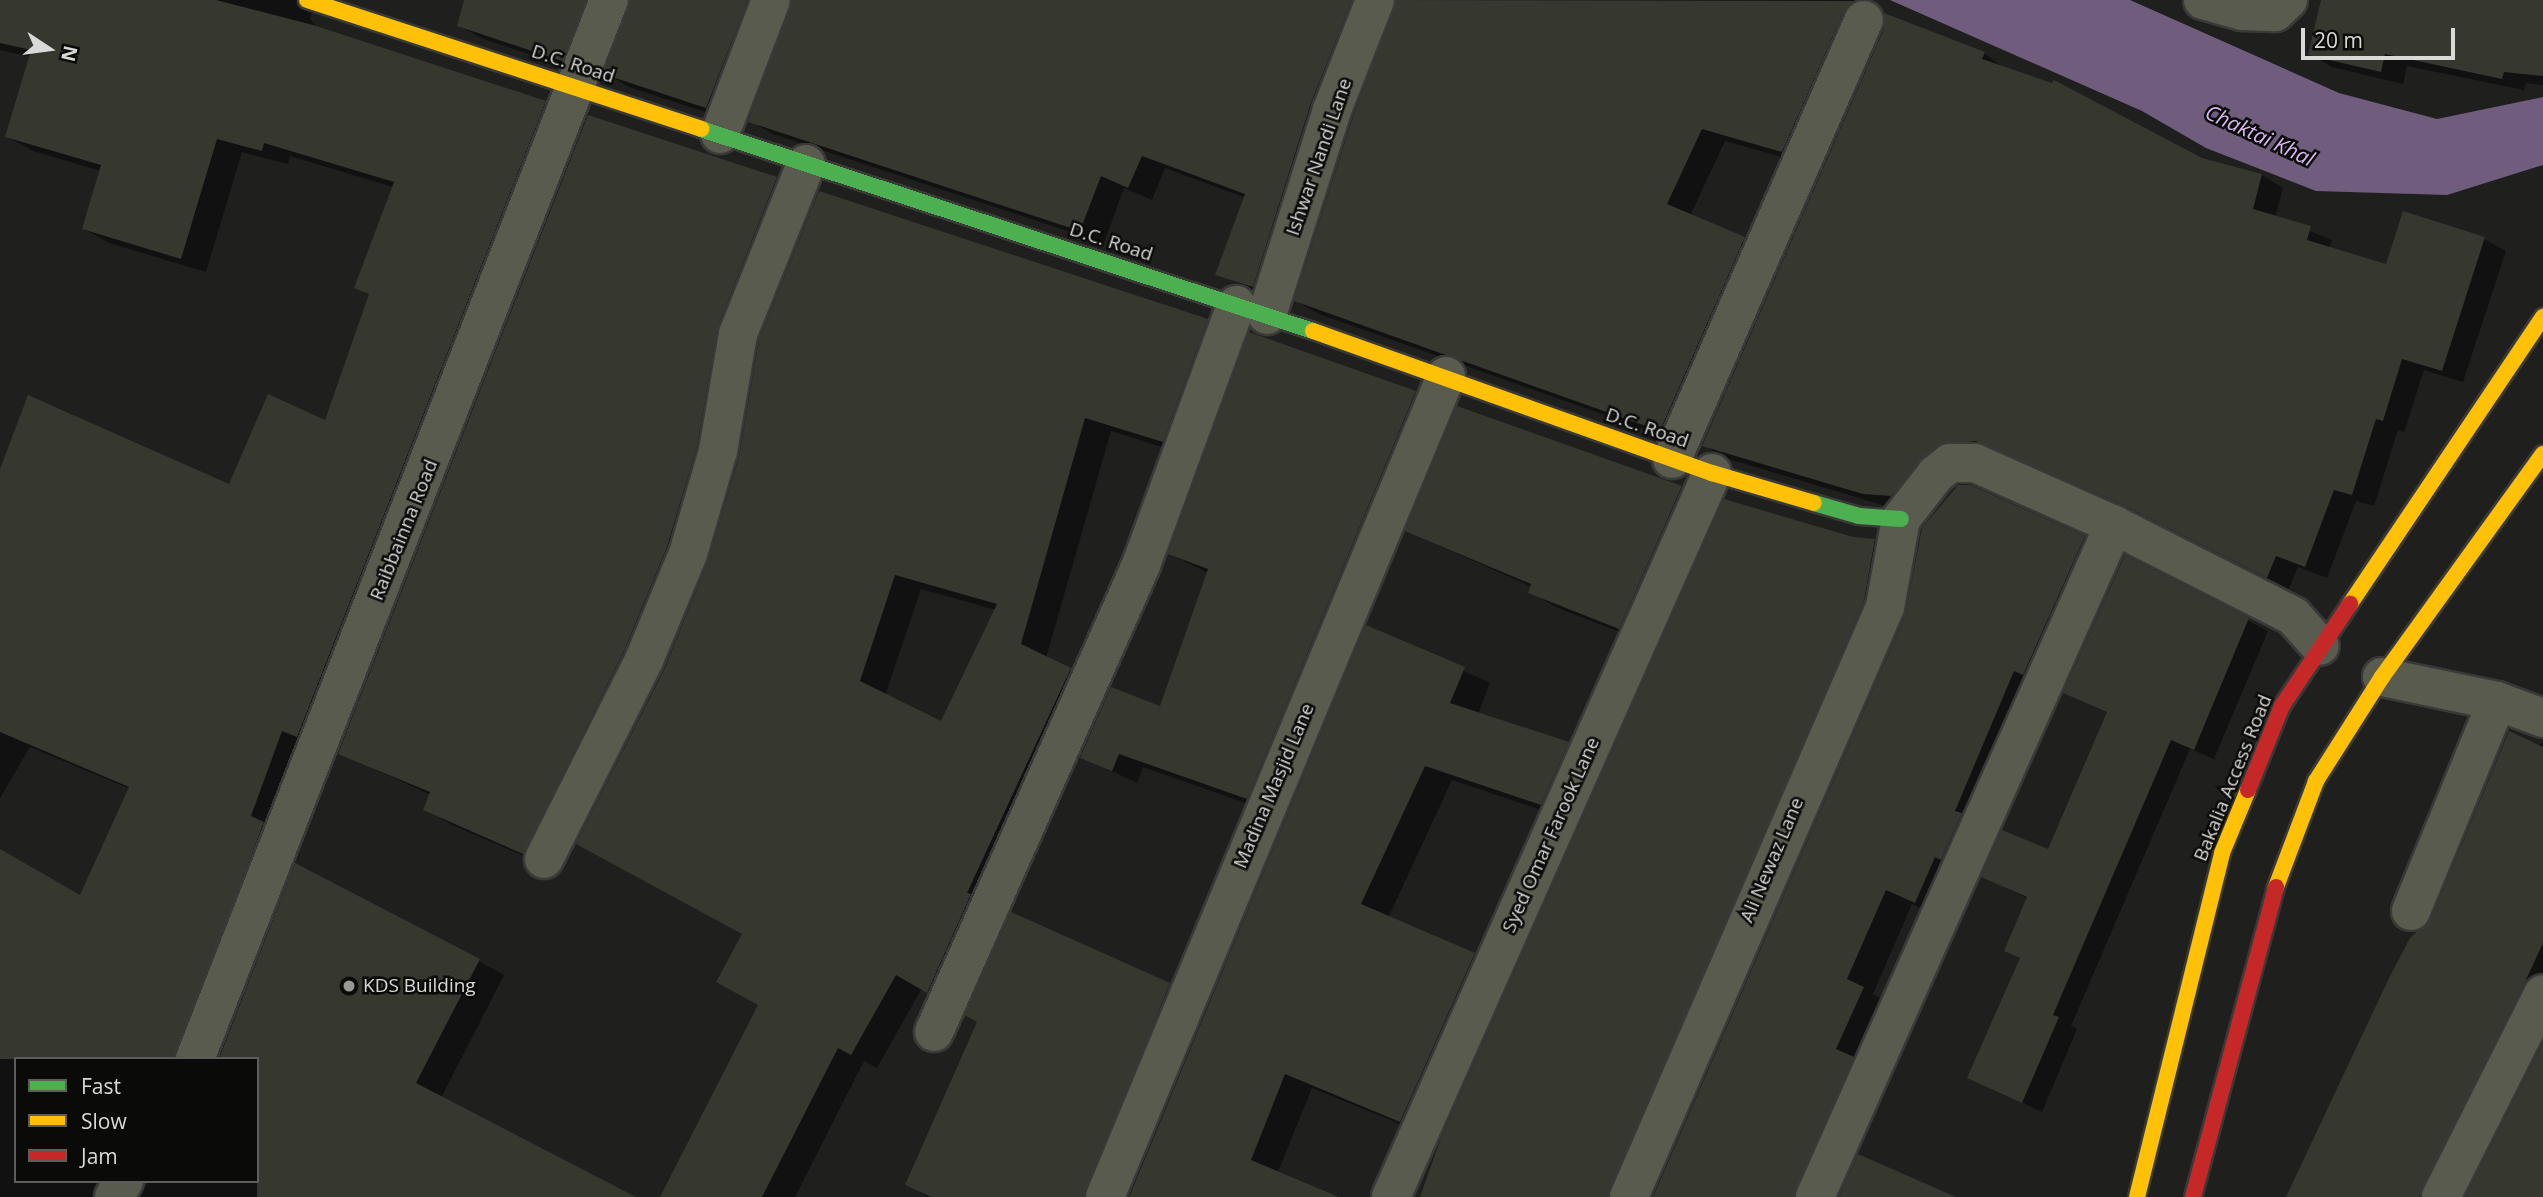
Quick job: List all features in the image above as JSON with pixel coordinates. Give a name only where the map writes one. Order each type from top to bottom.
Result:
[{"type":"street","name":"D.C. Road","points":[[307,0],[1251,310],[1446,376],[1712,473],[1859,516],[1901,519]]},
{"type":"street","name":"Raibbainna Road","points":[[196,1057],[578,88],[609,0]]},
{"type":"street","points":[[720,134],[771,0]]},
{"type":"street","name":"Ishwar Nandi Lane","points":[[934,1032],[1251,310],[1375,0]]},
{"type":"street","points":[[2203,0],[2242,10],[2275,12],[2288,0]]},
{"type":"street","points":[[1672,459],[1864,20]]},
{"type":"street","points":[[544,859],[644,660],[688,554],[718,452],[738,334],[806,164]]},
{"type":"street","name":"Bakalia Access Road","points":[[2137,1197],[2228,854],[2282,706],[2382,552],[2543,317]]},
{"type":"street","name":"Madina Masjid Lane","points":[[1105,1197],[1446,376]]},
{"type":"street","points":[[2193,1197],[2275,867],[2316,780],[2382,677],[2543,454]]},
{"type":"street","points":[[1901,519],[1936,474],[1950,463],[1965,462],[2115,525],[2293,616],[2320,646]]},
{"type":"street","name":"Syed Omar Farook Lane","points":[[1391,1197],[1712,473]]},
{"type":"street","name":"Ali Newaz Lane","points":[[1629,1197],[1885,607],[1901,519]]},
{"type":"street","points":[[1815,1197],[2115,525]]},
{"type":"street","points":[[2382,677],[2497,701],[2543,718]]},
{"type":"street","points":[[2411,911],[2497,701]]},
{"type":"street","points":[[2441,1197],[2543,994]]},
{"type":"water","name":"Chaktai Khal","points":[[1890,0],[2130,0],[2339,93],[2437,119],[2543,97],[2543,165],[2447,195],[2316,191],[2206,148],[2142,111]]},
{"type":"building","points":[[0,0],[216,0],[313,25],[546,101],[297,737],[282,731],[251,816],[264,822],[175,1057],[0,1059],[0,849],[80,895],[129,787],[0,732],[0,469],[28,395],[229,484],[268,394],[325,420],[369,294],[354,288],[394,182],[264,143],[262,151],[217,139],[181,259],[82,229],[101,165],[5,137],[31,50],[0,43]]},
{"type":"building","points":[[464,0],[586,0],[562,61],[457,26]]},
{"type":"building","points":[[630,0],[748,0],[706,108],[603,74]]},
{"type":"building","points":[[792,0],[1352,0],[1311,103],[1253,287],[1215,275],[1245,194],[1142,156],[1128,188],[1101,176],[1080,231],[748,122]]},
{"type":"building","points":[[1396,0],[1854,1],[1844,11],[1782,152],[1702,129],[1667,204],[1745,237],[1660,431],[1294,301],[1353,117]]},
{"type":"building","points":[[2321,0],[2543,0],[2543,76],[2504,72],[2502,79],[2385,54],[2381,72],[2308,55]]},
{"type":"building","points":[[1884,13],[1985,52],[1982,59],[2052,83],[2054,80],[2202,158],[2262,174],[2253,209],[2311,226],[2307,240],[2386,264],[2403,211],[2485,237],[2442,371],[2402,359],[2383,421],[2376,419],[2352,495],[2334,490],[2305,567],[2276,556],[2267,578],[2123,505],[1976,441],[1936,446],[1891,496],[1863,494],[1702,446],[1884,29]]},
{"type":"building","points":[[588,115],[777,177],[718,326],[697,446],[667,547],[624,651],[523,854],[423,810],[430,792],[338,754]]},
{"type":"building","points":[[819,191],[1208,319],[1163,442],[1085,418],[1021,644],[1071,668],[967,893],[971,894],[927,993],[896,975],[851,1055],[838,1048],[762,1197],[660,1197],[758,1005],[716,982],[742,934],[576,844],[664,670],[708,562],[739,457],[759,340]],"holes":[[[895,575],[997,604],[941,721],[860,681]]]},
{"type":"building","points":[[1249,332],[1416,391],[1247,799],[1119,754],[1112,771],[1080,758],[1111,687],[1160,706],[1208,569],[1168,554]]},
{"type":"building","points":[[1457,406],[1682,486],[1619,629],[1528,593],[1531,584],[1405,531]]},
{"type":"building","points":[[1958,485],[1970,485],[2085,536],[2023,675],[2014,671],[1955,811],[1962,813],[1941,860],[1935,857],[1915,903],[1886,890],[1847,979],[1864,987],[1836,1049],[1854,1057],[1794,1197],[1653,1197],[1905,616],[1922,528]]},
{"type":"building","points":[[1724,499],[1853,537],[1875,539],[1864,601],[1608,1197],[1420,1197],[1441,1138]]},
{"type":"building","points":[[2125,555],[2249,618],[2194,750],[2171,740],[2053,1015],[2059,1017],[2022,1103],[1967,1078],[2020,958],[2004,951],[2027,897],[1981,877],[2002,830],[2048,849],[2107,712],[2063,693]]},
{"type":"building","points":[[1366,625],[1465,667],[1450,703],[1569,742],[1541,805],[1425,766],[1361,904],[1475,953],[1400,1122],[1285,1074],[1251,1160],[1339,1197],[1129,1197]]},
{"type":"building","points":[[2509,731],[2543,747],[2543,943],[2524,984],[2419,1197],[2286,1197],[2390,976],[2410,938],[2431,919]]},
{"type":"building","points":[[295,863],[480,959],[416,1083],[636,1197],[257,1197],[259,1057],[220,1057]]},
{"type":"building","points":[[1011,912],[1170,983],[1084,1197],[931,1197],[905,1185],[977,1022],[965,1015]]},
{"type":"building","points":[[2543,1043],[2543,1197],[2465,1197]]},
{"type":"building","points":[[1858,1154],[1956,1197],[1839,1197]]},
{"type":"traffic: fast","points":[[701,129],[1313,331]]},
{"type":"traffic: fast","points":[[1814,503],[1859,516],[1901,519]]},
{"type":"traffic: slow","points":[[307,0],[701,129]]},
{"type":"traffic: slow","points":[[2350,604],[2543,317]]},
{"type":"traffic: slow","points":[[1313,331],[1712,473],[1814,503]]},
{"type":"traffic: slow","points":[[2276,887],[2316,781],[2382,677],[2543,454]]},
{"type":"traffic: slow","points":[[2137,1197],[2222,853],[2248,790]]},
{"type":"traffic: jam","points":[[2248,790],[2282,706],[2350,604]]},
{"type":"traffic: jam","points":[[2193,1197],[2276,887]]},
{"type":"place","name":"KDS Building","points":[[349,986]]}]
